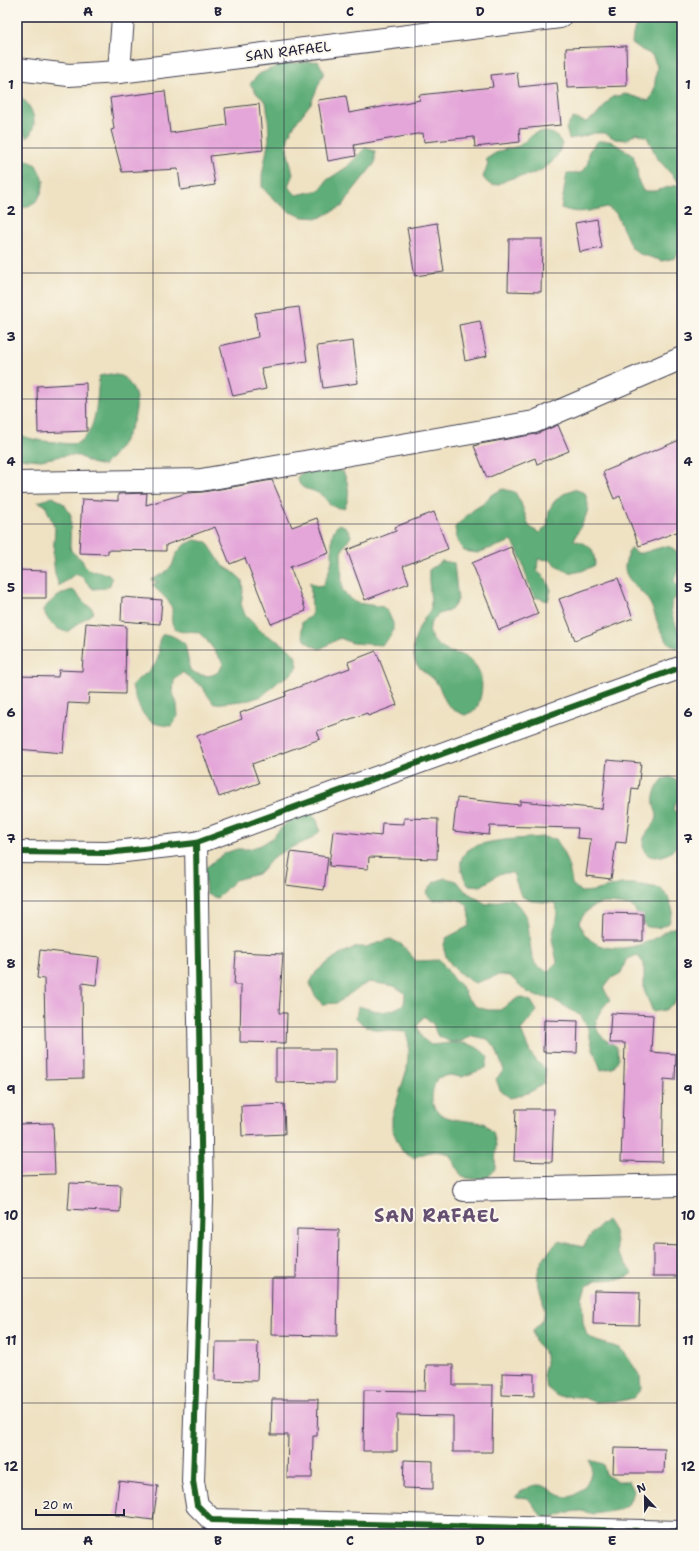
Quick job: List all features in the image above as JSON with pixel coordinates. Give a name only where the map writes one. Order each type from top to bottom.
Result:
[{"type":"street","points":[[118,72],[123,17]]},
{"type":"street","name":"SAN RAFAEL","points":[[17,69],[69,75],[118,72],[560,17]]},
{"type":"street","points":[[17,483],[201,480],[534,422],[682,358]]},
{"type":"street","points":[[17,852],[107,853],[196,843],[682,667]]},
{"type":"street","points":[[196,843],[202,1200],[193,1481],[197,1504],[212,1520],[682,1532]]},
{"type":"street","points":[[464,1190],[682,1185]]},
{"type":"green space","points":[[645,17],[682,17],[682,248],[675,258],[663,261],[640,254],[631,247],[616,213],[607,207],[579,212],[561,208],[567,173],[581,173],[588,163],[589,151],[598,141],[610,141],[633,155],[637,168],[638,180],[643,191],[655,191],[680,184],[657,158],[647,137],[636,133],[627,140],[615,139],[605,133],[594,133],[569,139],[566,128],[573,118],[586,122],[597,115],[612,97],[625,94],[649,101],[654,90],[657,66],[652,55],[632,43],[636,25]]},
{"type":"green space","points":[[318,61],[324,72],[311,103],[295,124],[288,137],[287,150],[293,174],[288,186],[296,195],[320,190],[327,180],[347,167],[365,148],[375,151],[375,163],[351,193],[343,206],[319,218],[303,217],[290,212],[270,196],[262,187],[262,175],[269,139],[268,115],[266,102],[257,94],[250,84],[259,74],[282,64]]},
{"type":"green space","points":[[17,94],[27,103],[33,114],[33,127],[27,138],[17,123]]},
{"type":"green space","points":[[547,132],[556,135],[562,144],[554,160],[550,164],[536,173],[512,178],[496,185],[486,182],[483,177],[488,164],[486,159],[499,151],[519,146],[533,134]]},
{"type":"green space","points":[[17,152],[20,156],[36,165],[44,181],[39,198],[33,203],[17,210]]},
{"type":"green space","points":[[110,374],[122,376],[128,382],[135,394],[136,403],[135,413],[128,433],[110,460],[103,466],[91,463],[79,456],[68,455],[41,460],[17,458],[17,433],[36,440],[66,444],[77,443],[84,439],[93,423],[97,403],[99,376]]},
{"type":"green space","points":[[331,468],[343,472],[347,480],[348,500],[344,508],[334,507],[322,495],[303,487],[300,485],[297,477],[306,470]]},
{"type":"green space","points":[[503,489],[515,492],[521,503],[529,526],[539,533],[548,525],[551,506],[558,498],[574,489],[585,493],[588,503],[588,510],[574,540],[584,543],[592,550],[595,565],[582,571],[572,572],[562,569],[551,560],[538,559],[537,571],[546,579],[551,590],[548,601],[535,597],[531,590],[520,555],[512,541],[477,553],[464,551],[457,541],[455,527],[473,510],[483,504],[491,495]]},
{"type":"green space","points":[[53,497],[64,504],[71,515],[70,546],[72,552],[82,560],[84,565],[89,570],[108,574],[112,579],[110,585],[106,588],[93,589],[80,575],[75,574],[59,586],[55,574],[53,556],[55,528],[45,505],[38,502]]},
{"type":"green space","points":[[339,524],[347,528],[351,536],[341,552],[342,589],[350,599],[357,603],[383,607],[388,612],[393,623],[393,631],[390,637],[382,645],[352,643],[340,638],[320,649],[311,645],[303,636],[302,622],[312,615],[310,582],[316,586],[323,585],[332,560],[333,532]]},
{"type":"green space","points":[[195,540],[207,542],[222,565],[242,580],[243,592],[241,604],[245,615],[263,633],[286,646],[295,655],[298,666],[290,675],[279,681],[262,696],[250,700],[214,704],[201,686],[182,672],[174,680],[173,693],[177,704],[178,716],[171,726],[151,722],[143,714],[132,686],[156,663],[159,654],[159,640],[163,634],[172,636],[185,644],[190,670],[195,673],[210,676],[218,672],[221,668],[223,663],[204,637],[197,632],[181,632],[176,629],[172,622],[172,609],[169,602],[152,585],[158,582],[151,580],[163,574],[172,566],[176,554],[184,545]]},
{"type":"green space","points":[[666,546],[676,551],[681,561],[674,581],[681,591],[679,596],[673,600],[671,605],[673,618],[681,638],[681,644],[677,648],[671,645],[662,634],[648,600],[630,581],[625,570],[625,563],[628,553],[632,548],[636,553],[642,553]]},
{"type":"green space","points":[[442,561],[454,563],[458,600],[451,610],[439,614],[431,622],[430,633],[431,637],[440,646],[447,651],[460,654],[470,660],[476,665],[479,672],[482,687],[479,702],[476,710],[465,715],[449,706],[436,682],[416,663],[413,651],[415,640],[422,622],[431,608],[429,570]]},
{"type":"green space","points":[[73,590],[86,604],[91,607],[94,612],[67,632],[52,624],[44,611],[42,611],[56,598]]},
{"type":"green space","points":[[670,777],[679,783],[682,791],[682,798],[675,804],[673,809],[682,818],[682,837],[678,844],[668,854],[653,857],[646,853],[643,843],[645,836],[656,820],[657,816],[654,807],[654,797],[656,791],[663,779]]},
{"type":"green space","points":[[309,811],[317,820],[320,831],[311,839],[275,856],[258,874],[235,880],[217,898],[206,894],[204,869],[225,853],[237,849],[249,849],[261,845],[271,839],[288,821]]},
{"type":"green space","points":[[542,837],[556,839],[567,861],[572,884],[581,892],[594,891],[621,884],[634,884],[660,888],[668,897],[673,911],[669,923],[658,928],[646,927],[632,906],[608,903],[596,905],[585,914],[579,922],[584,933],[591,940],[608,948],[628,947],[647,942],[671,928],[681,926],[682,928],[682,991],[674,1003],[665,1010],[653,1012],[644,990],[644,964],[637,955],[626,960],[621,973],[610,979],[604,989],[610,1000],[599,1014],[596,1026],[602,1036],[616,1046],[619,1058],[613,1068],[601,1070],[593,1049],[587,1026],[581,1016],[551,998],[538,997],[527,992],[510,976],[499,975],[475,983],[456,970],[448,961],[444,944],[446,938],[469,926],[469,909],[466,904],[461,901],[455,899],[432,900],[426,893],[434,882],[445,878],[457,881],[465,891],[486,904],[511,898],[522,909],[528,923],[534,962],[538,967],[548,971],[557,962],[552,939],[557,914],[555,903],[531,901],[521,896],[513,873],[501,873],[481,886],[468,885],[461,868],[464,855],[473,847],[503,840]]},
{"type":"green space","points":[[390,939],[401,944],[416,961],[440,960],[454,980],[463,988],[468,999],[477,1007],[488,1010],[500,1010],[519,997],[531,1001],[537,1011],[521,1030],[533,1056],[546,1069],[544,1083],[528,1093],[510,1098],[500,1090],[496,1079],[504,1070],[495,1047],[487,1039],[473,1036],[462,1041],[450,1042],[437,1035],[433,1024],[424,1016],[417,1026],[422,1038],[431,1045],[455,1043],[469,1044],[482,1051],[488,1057],[486,1068],[462,1077],[449,1075],[437,1078],[433,1092],[433,1103],[436,1110],[442,1115],[461,1120],[484,1123],[493,1132],[496,1144],[495,1169],[487,1178],[473,1179],[462,1177],[449,1154],[444,1152],[431,1152],[413,1158],[402,1151],[392,1129],[392,1117],[407,1069],[409,1044],[406,1032],[377,1030],[365,1026],[356,1018],[358,1006],[376,1011],[392,1010],[404,1004],[405,993],[394,986],[369,982],[337,1003],[322,1004],[314,994],[310,983],[316,972],[335,957],[355,947],[366,947]]},
{"type":"green space","points":[[607,1220],[614,1231],[618,1254],[633,1273],[622,1279],[596,1280],[586,1287],[582,1298],[583,1322],[587,1335],[596,1341],[620,1348],[627,1356],[640,1376],[641,1389],[633,1398],[621,1401],[594,1402],[582,1397],[557,1396],[547,1388],[543,1376],[546,1363],[544,1351],[535,1342],[533,1330],[542,1321],[544,1315],[543,1303],[538,1284],[538,1272],[546,1255],[559,1241],[583,1247],[594,1232]]},
{"type":"green space","points":[[590,1460],[603,1464],[606,1475],[617,1481],[629,1481],[634,1491],[629,1503],[618,1510],[594,1514],[581,1511],[568,1512],[556,1517],[543,1518],[528,1498],[515,1497],[525,1489],[538,1485],[542,1485],[566,1497],[575,1495],[582,1489],[590,1477]]},
{"type":"building","points":[[626,46],[627,86],[567,88],[566,48]]},
{"type":"building","points":[[517,72],[519,87],[557,83],[561,125],[519,129],[520,142],[475,147],[474,137],[424,142],[423,133],[354,145],[356,156],[328,161],[318,100],[346,96],[349,113],[420,100],[419,95],[493,87],[491,75]]},
{"type":"building","points":[[165,91],[170,133],[227,125],[225,108],[259,104],[263,150],[210,156],[215,185],[181,190],[178,169],[122,172],[111,130],[114,129],[110,98]]},
{"type":"building","points":[[597,219],[602,248],[580,252],[575,223]]},
{"type":"building","points":[[437,223],[444,272],[415,276],[407,228]]},
{"type":"building","points":[[509,239],[542,239],[541,292],[508,291]]},
{"type":"building","points":[[299,307],[307,361],[261,368],[266,389],[233,396],[220,346],[258,337],[255,313]]},
{"type":"building","points":[[480,321],[487,356],[465,361],[459,325]]},
{"type":"building","points":[[353,341],[358,383],[323,388],[317,346]]},
{"type":"building","points":[[86,383],[87,431],[38,433],[37,386]]},
{"type":"building","points":[[558,425],[569,451],[537,464],[535,458],[487,478],[474,446],[536,434]]},
{"type":"building","points":[[682,439],[682,530],[639,546],[620,496],[614,499],[603,472]]},
{"type":"building","points":[[272,480],[292,527],[317,518],[329,553],[290,567],[306,611],[271,624],[245,558],[230,564],[215,527],[166,545],[166,551],[108,550],[108,554],[79,553],[82,499],[118,501],[118,494],[147,493],[146,505],[187,493],[203,492]]},
{"type":"building","points":[[434,512],[448,549],[403,566],[409,583],[365,600],[347,550],[396,531],[395,527]]},
{"type":"building","points":[[511,547],[538,614],[499,630],[472,563]]},
{"type":"building","points":[[17,570],[46,571],[46,598],[17,598]]},
{"type":"building","points":[[618,578],[633,618],[575,640],[559,599]]},
{"type":"building","points":[[122,597],[162,600],[160,624],[121,621]]},
{"type":"building","points":[[86,623],[126,626],[125,694],[89,693],[88,704],[68,703],[63,753],[17,749],[17,676],[58,677],[59,670],[82,671]]},
{"type":"building","points":[[376,651],[397,705],[368,716],[367,713],[317,731],[320,739],[252,764],[259,783],[219,797],[197,736],[242,719],[240,713],[286,696],[285,692],[350,668],[348,662]]},
{"type":"building","points":[[607,760],[641,763],[638,789],[632,788],[626,843],[616,842],[611,879],[586,876],[591,839],[577,838],[578,828],[490,826],[489,835],[453,831],[457,798],[520,805],[520,801],[602,809]]},
{"type":"building","points":[[404,818],[438,819],[437,859],[369,857],[368,869],[329,866],[333,831],[381,836],[382,823],[404,824]]},
{"type":"building","points":[[291,852],[328,857],[324,890],[286,885]]},
{"type":"building","points":[[603,913],[643,914],[643,941],[602,941]]},
{"type":"building","points":[[40,950],[99,957],[96,985],[82,983],[83,1078],[46,1079],[44,979],[37,978]]},
{"type":"building","points":[[236,952],[283,954],[279,1013],[287,1013],[286,1043],[240,1042],[241,985],[234,985]]},
{"type":"building","points":[[611,1013],[653,1015],[651,1052],[676,1054],[675,1080],[664,1079],[662,1162],[621,1161],[625,1043],[609,1043]]},
{"type":"building","points":[[544,1020],[578,1021],[577,1053],[543,1052]]},
{"type":"building","points":[[276,1049],[335,1049],[335,1083],[276,1082]]},
{"type":"building","points":[[284,1104],[285,1134],[242,1136],[241,1106]]},
{"type":"building","points":[[516,1109],[554,1109],[552,1162],[514,1161]]},
{"type":"building","points":[[53,1123],[55,1174],[17,1175],[17,1124]]},
{"type":"building","points":[[70,1183],[121,1185],[120,1212],[68,1209]]},
{"type":"building","points":[[297,1229],[339,1230],[337,1336],[271,1335],[272,1278],[296,1278]]},
{"type":"building","points":[[653,1245],[682,1246],[682,1276],[653,1276]]},
{"type":"building","points":[[594,1291],[640,1292],[639,1325],[593,1324]]},
{"type":"building","points":[[216,1342],[258,1342],[257,1381],[215,1380]]},
{"type":"building","points":[[426,1365],[453,1365],[453,1385],[493,1385],[492,1452],[453,1452],[453,1416],[397,1415],[397,1451],[363,1451],[364,1390],[425,1391]]},
{"type":"building","points":[[502,1373],[534,1374],[534,1396],[502,1395]]},
{"type":"building","points":[[272,1399],[318,1399],[317,1436],[313,1436],[312,1478],[287,1478],[288,1435],[271,1435]]},
{"type":"building","points":[[614,1448],[665,1449],[664,1473],[613,1473]]},
{"type":"building","points":[[404,1460],[433,1461],[433,1489],[403,1488]]},
{"type":"building","points":[[119,1481],[158,1486],[153,1520],[115,1515]]},
{"type":"cycle path","points":[[17,852],[107,853],[196,843],[682,667]]},
{"type":"cycle path","points":[[196,843],[202,1200],[193,1481],[197,1505],[212,1520],[682,1532]]},
{"type":"district","name":"SAN RAFAEL","points":[[437,1216]]}]
